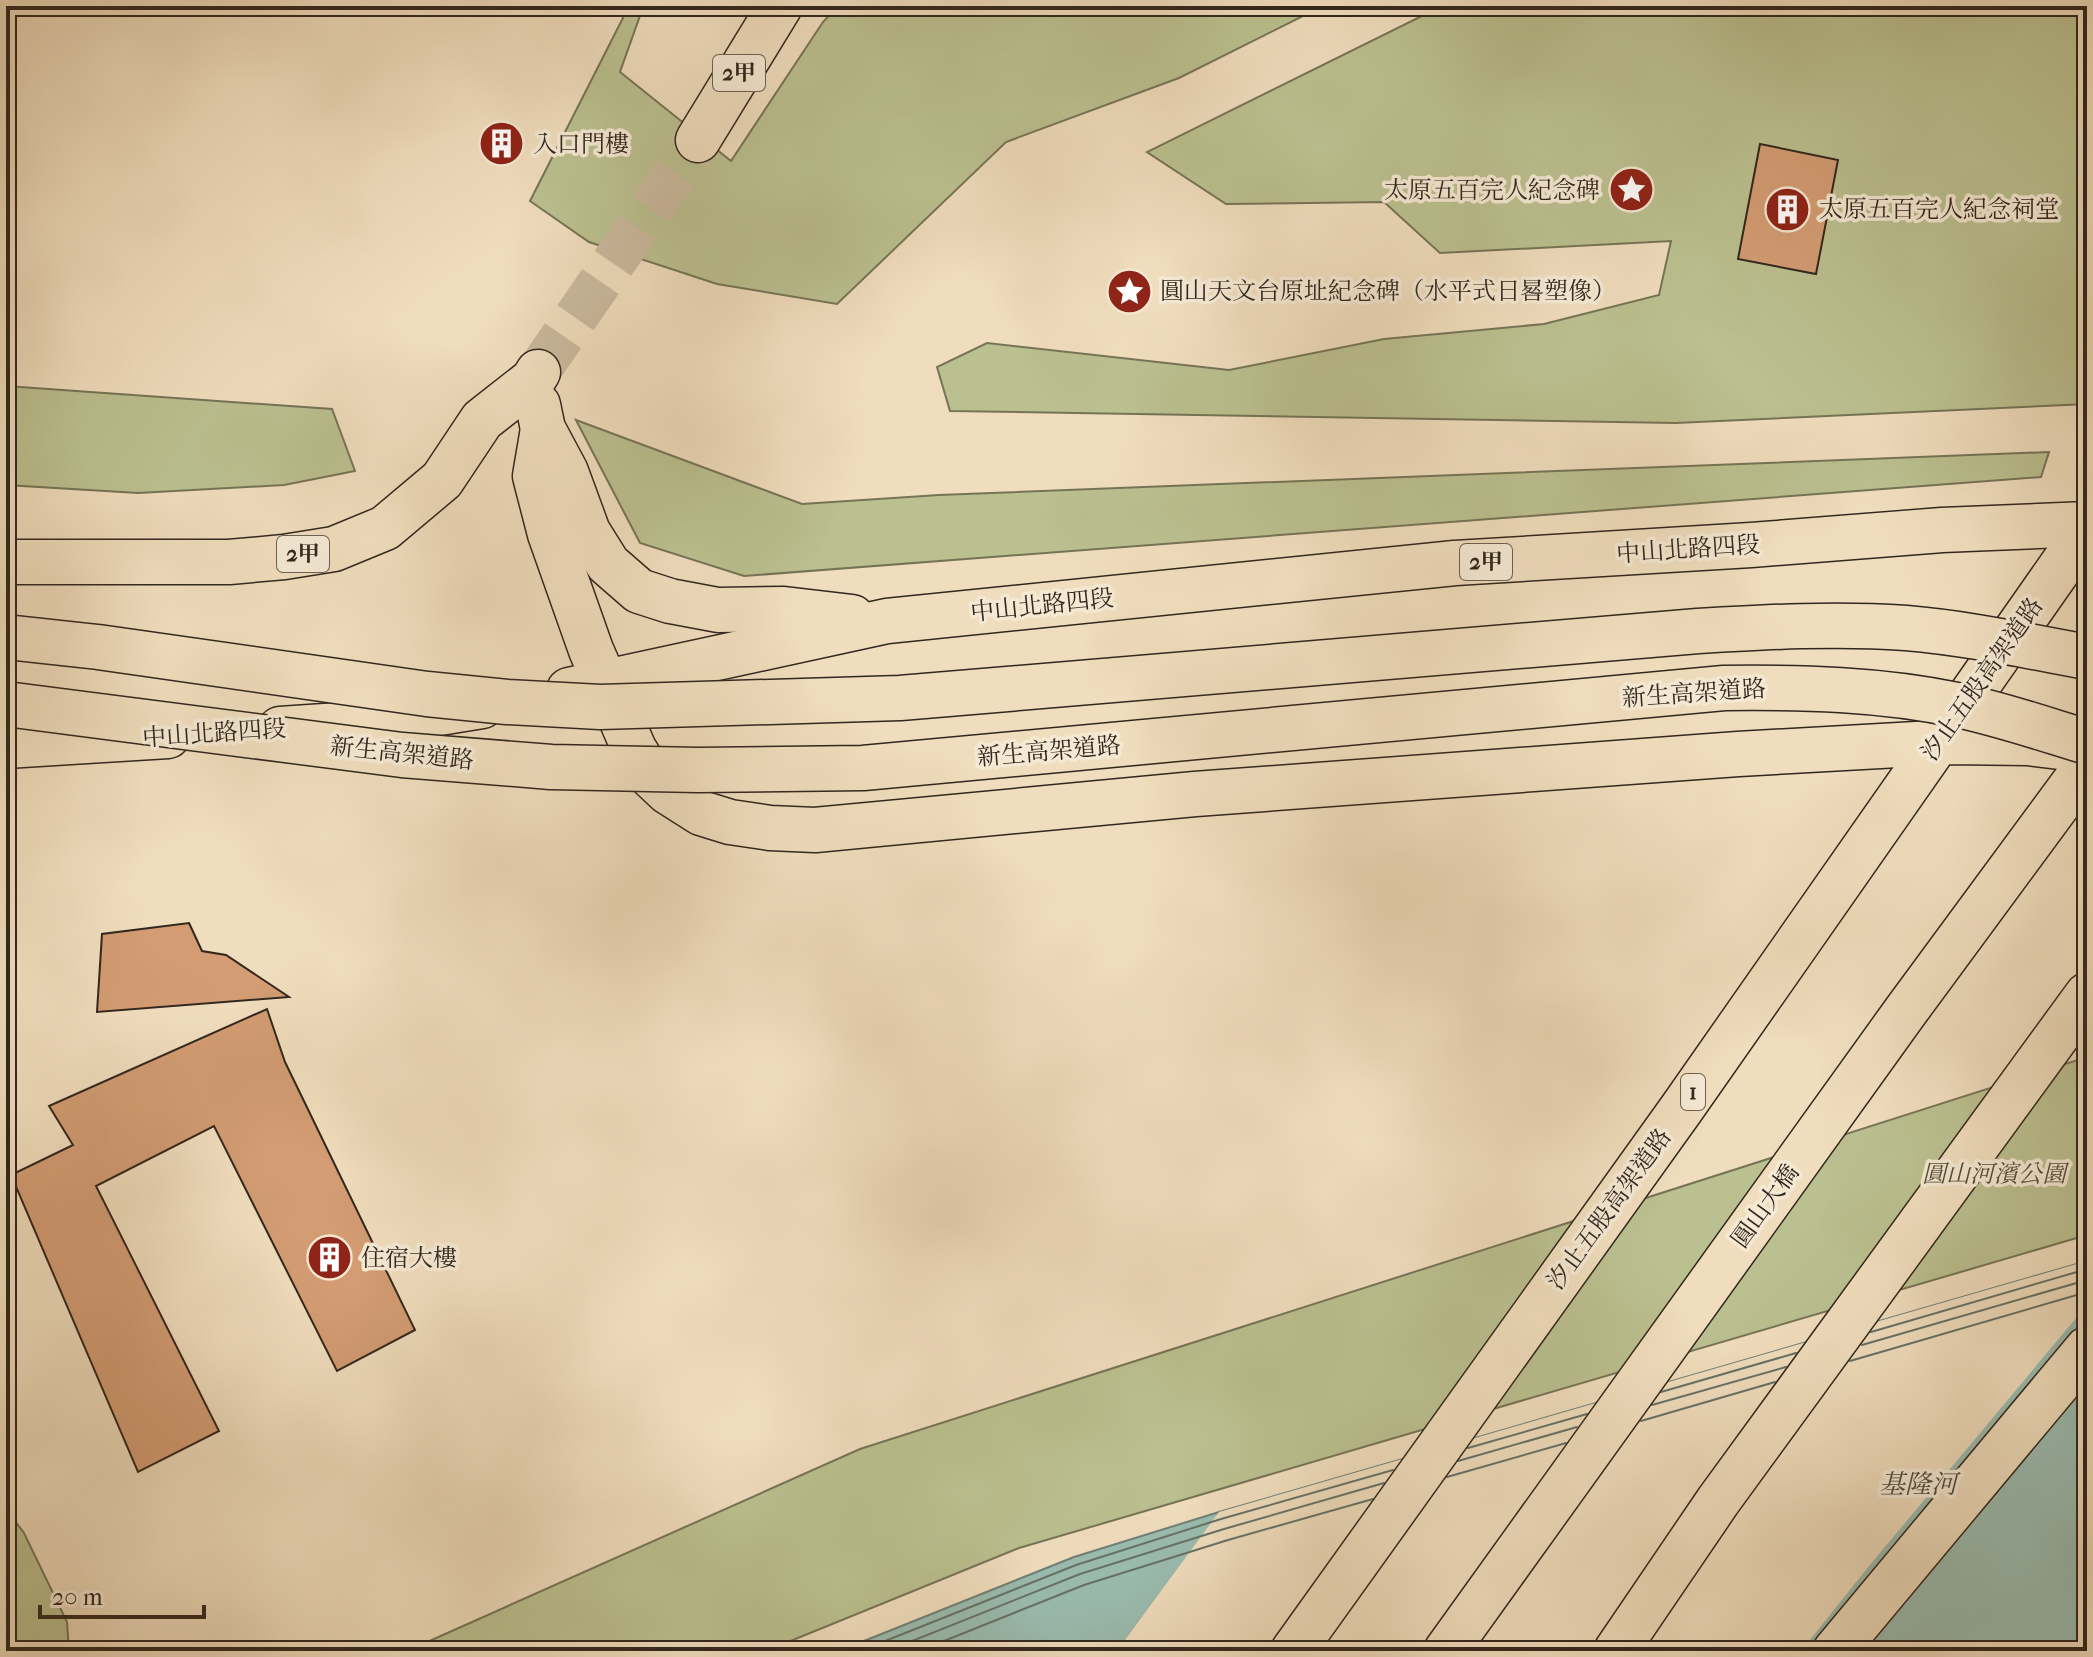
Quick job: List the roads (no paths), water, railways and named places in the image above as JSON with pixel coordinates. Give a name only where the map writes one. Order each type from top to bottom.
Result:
[{"type":"main road","name":"2甲","points":[[698,140],[780,6]]},
{"type":"main road","name":"2甲","points":[[6,562],[229,562],[334,549],[385,528],[442,480],[482,420],[535,376],[543,429]]},
{"type":"main road","points":[[543,429],[566,472],[588,532],[608,564],[639,591],[670,601],[718,610],[784,609],[887,621]]},
{"type":"main road","points":[[543,429],[535,476],[555,549],[591,650],[634,749],[650,775],[668,792],[701,813],[730,822],[815,830],[1195,794],[1738,754],[1952,742],[2028,743],[2087,751]]},
{"type":"main road","name":"中山北路四段","points":[[6,746],[384,722],[606,683],[887,621],[1455,563],[1942,530],[2087,527]]},
{"type":"main road","name":"汐止五股高架道路","points":[[1293,1651],[1682,1108],[2087,527]]},
{"type":"main road","points":[[6,637],[98,647],[427,694],[600,707],[900,698],[1698,631],[1834,625],[1908,628],[2087,657]]},
{"type":"main road","name":"新生高架道路","points":[[6,704],[402,755],[551,767],[698,770],[863,768],[1724,688],[1811,688],[1915,698],[1990,712],[2087,742]]},
{"type":"main road","name":"圓山大橋","points":[[1446,1651],[1896,1024],[2087,765]]},
{"type":"main road","points":[[1616,1651],[1718,1501],[2087,995]]},
{"type":"main road","points":[[1835,1651],[2087,1349]]},
{"type":"water","name":"基隆河","points":[[2087,1261],[2087,1651],[839,1651],[1074,1557],[1219,1512]]},
{"type":"tunnel","points":[[538,372],[698,140]]},
{"type":"place","name":"入口門樓","points":[[502,144]]},
{"type":"place","name":"太原五百完人紀念碑","points":[[1631,190]]},
{"type":"place","name":"太原五百完人紀念祠堂","points":[[1788,209]]},
{"type":"place","name":"圓山天文台原址紀念碑（水平式日晷塑像）","points":[[1129,291]]},
{"type":"place","name":"住宿大樓","points":[[330,1258]]},
{"type":"park label","name":"圓山河濱公園","points":[[1994,1174]]}]
